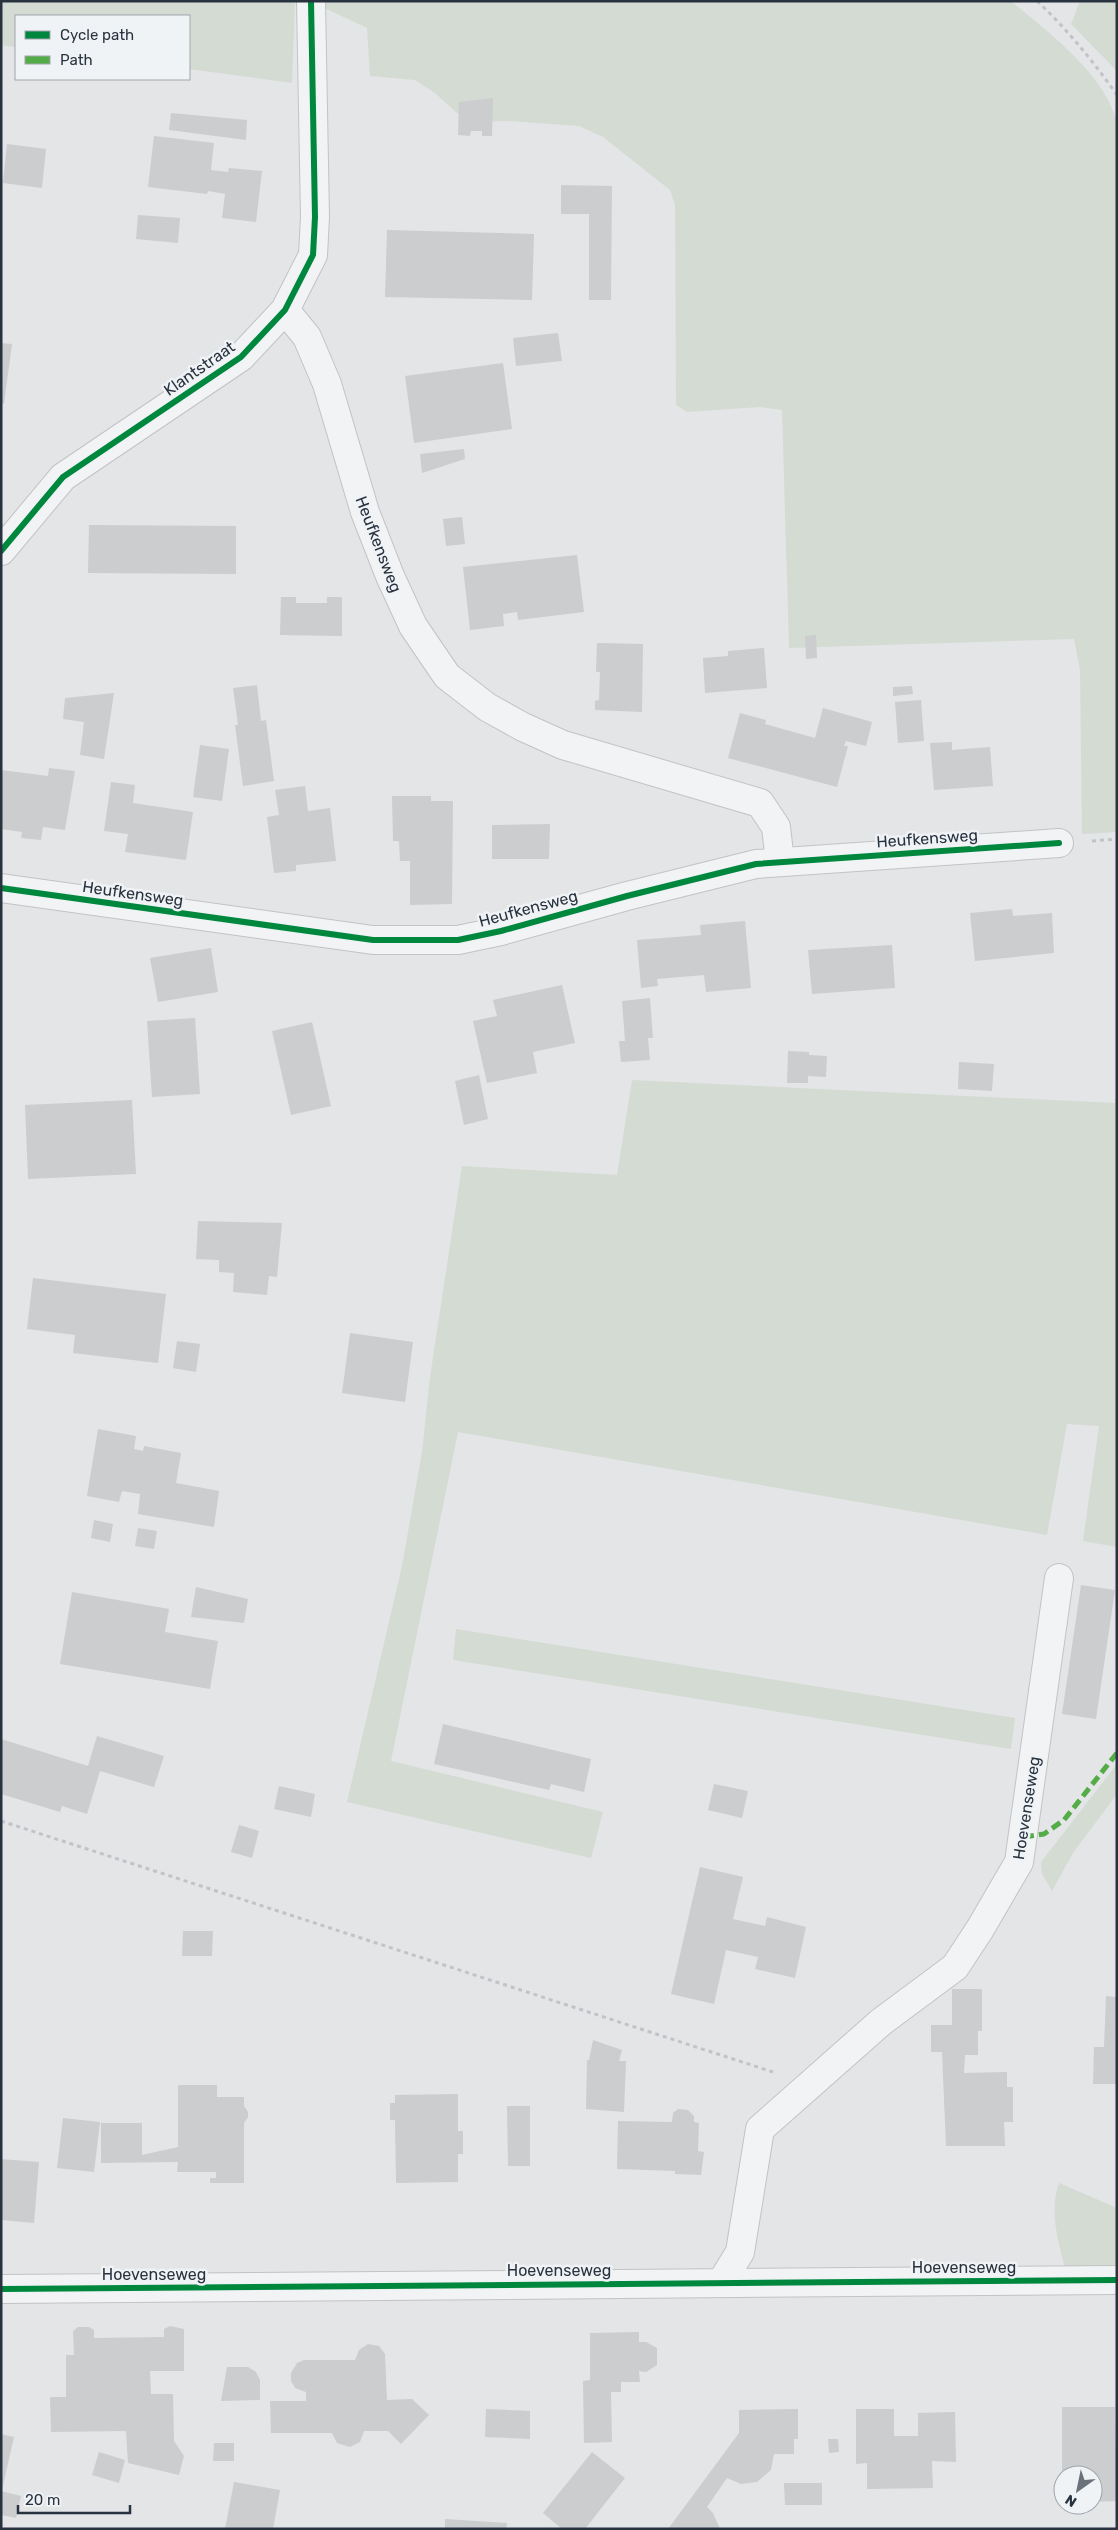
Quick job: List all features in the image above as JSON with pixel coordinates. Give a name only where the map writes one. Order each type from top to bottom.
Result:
[{"type":"street","name":"Klantstraat","points":[[1,551],[63,477],[241,357],[285,310],[313,255],[315,217],[311,1]]},
{"type":"street","name":"Heufkensweg","points":[[285,310],[307,337],[327,384],[365,512],[390,576],[413,626],[447,676],[487,707],[523,727],[563,745],[760,803],[776,827],[780,862]]},
{"type":"street","name":"Heufkensweg","points":[[1,888],[373,940],[458,940],[501,932],[627,896],[756,864],[1059,843]]},
{"type":"street","name":"Hoevenseweg","points":[[720,2283],[740,2252],[760,2129],[881,2022],[955,1967],[980,1929],[1019,1862],[1059,1578]]},
{"type":"street","name":"Hoevenseweg","points":[[1,2288],[1117,2280]]},
{"type":"path","points":[[1037,1],[1056,19],[1094,63],[1117,95]]},
{"type":"path","points":[[1,1822],[720,2056],[811,2083]]},
{"type":"shaded area","points":[[1,1],[295,1],[292,83],[190,69],[190,15],[15,15],[15,47],[1,45]]},
{"type":"shaded area","points":[[318,1],[1011,1],[1073,55],[1100,86],[1117,122],[1117,832],[1082,834],[1080,670],[1074,639],[789,648],[782,410],[760,407],[687,412],[676,405],[675,205],[670,190],[603,137],[579,126],[509,121],[467,122],[435,93],[415,80],[370,76],[367,28],[318,5]]},
{"type":"shaded area","points":[[1080,1],[1117,1],[1117,71],[1071,24]]},
{"type":"shaded area","points":[[632,1080],[1115,1103],[1117,1087],[1117,1547],[1083,1541],[1099,1426],[1067,1424],[1047,1535],[458,1432],[391,1761],[603,1812],[591,1858],[347,1802],[402,1566],[422,1452],[430,1377],[462,1166],[617,1175]]},
{"type":"shaded area","points":[[456,1629],[1015,1718],[1011,1749],[453,1660]]},
{"type":"shaded area","points":[[1117,1764],[1117,1794],[1073,1853],[1052,1891],[1042,1874],[1041,1862]]},
{"type":"shaded area","points":[[1059,2183],[1117,2208],[1117,2268],[1065,2268],[1057,2237],[1055,2215],[1056,2194]]},
{"type":"building","points":[[493,98],[492,136],[482,136],[482,131],[471,131],[470,136],[458,135],[459,102]]},
{"type":"building","points":[[171,113],[247,120],[246,140],[169,130]]},
{"type":"building","points":[[154,136],[214,143],[211,170],[228,172],[229,168],[262,171],[256,222],[222,218],[225,194],[208,191],[207,194],[148,187]]},
{"type":"building","points":[[7,144],[46,149],[42,188],[3,183]]},
{"type":"building","points":[[561,185],[612,186],[611,300],[589,300],[589,214],[561,214]]},
{"type":"building","points":[[138,215],[180,218],[178,243],[136,239]]},
{"type":"building","points":[[387,230],[534,234],[532,300],[385,297]]},
{"type":"building","points":[[558,333],[562,361],[516,366],[513,338]]},
{"type":"building","points":[[1,343],[12,344],[4,404],[1,403]]},
{"type":"building","points":[[503,363],[512,429],[414,443],[405,376]]},
{"type":"building","points":[[464,449],[465,459],[422,473],[420,454]]},
{"type":"building","points":[[462,517],[465,544],[446,546],[443,519]]},
{"type":"building","points":[[89,525],[236,526],[236,574],[88,573]]},
{"type":"building","points":[[577,555],[584,612],[518,620],[517,612],[503,614],[504,626],[470,630],[463,567]]},
{"type":"building","points":[[281,597],[296,597],[296,603],[327,603],[327,597],[342,597],[342,636],[280,635]]},
{"type":"building","points":[[816,635],[817,658],[806,659],[805,636]]},
{"type":"building","points":[[597,643],[643,644],[642,712],[595,710],[595,701],[599,700],[600,672],[596,672]]},
{"type":"building","points":[[764,648],[767,688],[705,693],[703,658],[728,656],[728,651]]},
{"type":"building","points":[[257,685],[261,721],[266,720],[274,781],[243,786],[235,725],[238,725],[233,688]]},
{"type":"building","points":[[912,686],[913,694],[893,696],[893,687]]},
{"type":"building","points":[[114,693],[104,759],[80,755],[84,722],[63,719],[65,698]]},
{"type":"building","points":[[921,700],[924,741],[898,743],[895,702]]},
{"type":"building","points":[[823,708],[872,722],[866,746],[846,741],[844,746],[848,746],[837,787],[728,758],[740,713],[766,720],[765,724],[815,738]]},
{"type":"building","points":[[952,742],[952,750],[990,747],[993,786],[934,790],[930,743]]},
{"type":"building","points":[[200,745],[229,749],[222,801],[193,797]]},
{"type":"building","points":[[49,768],[75,771],[65,830],[43,827],[41,840],[21,838],[22,832],[1,829],[1,770],[48,776]]},
{"type":"building","points":[[111,782],[135,785],[133,803],[193,812],[186,860],[125,852],[128,834],[104,831]]},
{"type":"building","points":[[305,786],[308,811],[330,808],[336,861],[296,865],[296,871],[274,873],[267,817],[279,815],[275,790]]},
{"type":"building","points":[[392,796],[431,796],[431,801],[453,801],[452,904],[410,905],[410,861],[400,861],[399,841],[393,841]]},
{"type":"building","points":[[550,824],[549,859],[492,859],[492,825]]},
{"type":"building","points":[[1012,909],[1013,916],[1052,913],[1054,953],[975,961],[970,913]]},
{"type":"building","points":[[745,921],[751,988],[706,992],[704,975],[657,979],[658,986],[641,988],[637,940],[701,935],[700,925]]},
{"type":"building","points":[[892,945],[895,988],[812,994],[808,950]]},
{"type":"building","points":[[211,948],[218,992],[158,1002],[150,958]]},
{"type":"building","points":[[562,985],[575,1043],[533,1052],[537,1073],[487,1083],[473,1021],[497,1016],[493,1000]]},
{"type":"building","points":[[650,998],[653,1038],[648,1038],[650,1060],[621,1062],[619,1041],[625,1041],[622,1001]]},
{"type":"building","points":[[195,1018],[200,1094],[152,1097],[147,1021]]},
{"type":"building","points":[[312,1022],[331,1106],[291,1115],[272,1031]]},
{"type":"building","points":[[788,1051],[809,1052],[809,1055],[827,1056],[826,1077],[808,1076],[808,1083],[787,1083]]},
{"type":"building","points":[[959,1062],[994,1064],[992,1091],[958,1089]]},
{"type":"building","points":[[479,1075],[488,1119],[464,1125],[455,1081]]},
{"type":"building","points":[[132,1100],[136,1174],[28,1179],[25,1105]]},
{"type":"building","points":[[198,1221],[282,1223],[277,1277],[269,1276],[267,1295],[233,1292],[234,1273],[219,1272],[219,1260],[196,1259]]},
{"type":"building","points":[[33,1278],[166,1294],[158,1363],[73,1353],[75,1335],[27,1329]]},
{"type":"building","points":[[350,1333],[413,1342],[405,1402],[342,1393]]},
{"type":"building","points":[[177,1341],[200,1344],[196,1372],[173,1368]]},
{"type":"building","points":[[98,1429],[136,1436],[134,1449],[143,1451],[144,1446],[181,1453],[176,1483],[219,1491],[214,1527],[138,1514],[140,1494],[122,1491],[119,1502],[87,1496]]},
{"type":"building","points":[[94,1520],[113,1524],[110,1542],[91,1538]]},
{"type":"building","points":[[138,1528],[157,1531],[154,1549],[135,1546]]},
{"type":"building","points":[[1081,1585],[1115,1590],[1096,1719],[1062,1714]]},
{"type":"building","points":[[196,1587],[248,1599],[244,1623],[191,1617]]},
{"type":"building","points":[[72,1592],[169,1609],[165,1632],[218,1641],[210,1689],[60,1664]]},
{"type":"building","points":[[443,1724],[591,1759],[584,1792],[551,1784],[549,1790],[434,1764]]},
{"type":"building","points":[[97,1736],[164,1756],[154,1787],[100,1771],[87,1814],[62,1806],[60,1812],[1,1794],[1,1739],[88,1766]]},
{"type":"building","points":[[714,1784],[748,1791],[742,1818],[708,1810]]},
{"type":"building","points":[[279,1786],[315,1794],[311,1817],[274,1809]]},
{"type":"building","points":[[239,1825],[259,1831],[252,1858],[231,1852]]},
{"type":"building","points":[[700,1867],[743,1877],[733,1919],[765,1926],[767,1917],[806,1927],[795,1978],[755,1969],[758,1957],[726,1950],[714,2004],[671,1994]]},
{"type":"building","points":[[183,1931],[213,1931],[212,1956],[182,1956]]},
{"type":"building","points":[[952,1989],[982,1989],[982,2031],[978,2031],[978,2055],[965,2055],[964,2073],[1007,2072],[1007,2087],[1013,2087],[1013,2122],[1004,2122],[1005,2146],[946,2146],[942,2052],[931,2052],[931,2025],[952,2025]]},
{"type":"building","points":[[1106,1996],[1117,1997],[1117,2084],[1093,2084],[1094,2047],[1104,2047]]},
{"type":"building","points":[[593,2040],[622,2050],[619,2061],[626,2061],[624,2112],[586,2109],[587,2060],[589,2060]]},
{"type":"building","points":[[178,2085],[217,2085],[217,2097],[244,2097],[244,2106],[248,2112],[248,2117],[244,2123],[244,2183],[210,2183],[210,2178],[216,2178],[216,2172],[177,2172],[178,2162],[101,2163],[101,2123],[142,2123],[142,2155],[178,2147]]},
{"type":"building","points":[[458,2094],[458,2131],[463,2131],[463,2154],[458,2154],[458,2182],[396,2183],[395,2120],[390,2120],[390,2103],[395,2103],[395,2095]]},
{"type":"building","points":[[507,2106],[530,2106],[530,2166],[508,2166]]},
{"type":"building","points":[[678,2109],[688,2110],[694,2116],[694,2122],[699,2123],[698,2151],[704,2152],[701,2175],[675,2174],[675,2171],[617,2169],[618,2121],[672,2122],[673,2113]]},
{"type":"building","points":[[63,2118],[100,2122],[94,2172],[57,2168]]},
{"type":"building","points":[[1,2159],[39,2162],[34,2223],[1,2220]]},
{"type":"building","points":[[170,2326],[184,2329],[184,2371],[150,2371],[151,2394],[173,2394],[174,2441],[184,2456],[179,2475],[128,2463],[126,2431],[51,2432],[50,2397],[66,2397],[66,2355],[74,2355],[73,2331],[78,2327],[89,2327],[94,2330],[94,2338],[164,2337],[164,2329]]},
{"type":"building","points":[[639,2332],[639,2342],[646,2342],[657,2348],[657,2365],[646,2372],[639,2371],[640,2382],[621,2382],[621,2392],[611,2392],[612,2442],[584,2443],[583,2381],[590,2380],[590,2333]]},
{"type":"building","points":[[368,2344],[379,2346],[385,2354],[387,2400],[412,2399],[429,2415],[401,2444],[388,2431],[364,2431],[360,2442],[350,2447],[337,2443],[332,2433],[271,2433],[270,2401],[306,2401],[306,2392],[295,2388],[291,2381],[291,2373],[297,2363],[304,2360],[355,2360],[359,2350]]},
{"type":"building","points":[[227,2367],[248,2367],[256,2372],[260,2380],[260,2400],[221,2401]]},
{"type":"building","points":[[1062,2407],[1115,2407],[1117,2501],[1103,2502],[1103,2465],[1062,2465]]},
{"type":"building","points":[[486,2409],[530,2411],[530,2439],[485,2437]]},
{"type":"building","points":[[798,2409],[798,2439],[794,2439],[794,2454],[774,2454],[771,2470],[757,2482],[741,2484],[727,2478],[707,2507],[713,2513],[720,2529],[668,2529],[739,2433],[739,2410]]},
{"type":"building","points":[[856,2409],[894,2409],[894,2436],[918,2436],[918,2413],[955,2412],[956,2462],[932,2461],[933,2488],[867,2489],[867,2463],[856,2464]]},
{"type":"building","points":[[1,2434],[14,2437],[2,2490],[1,2490]]},
{"type":"building","points":[[828,2439],[838,2439],[839,2452],[829,2453]]},
{"type":"building","points":[[214,2443],[234,2443],[234,2461],[213,2461]]},
{"type":"building","points":[[99,2452],[125,2460],[119,2483],[92,2475]]},
{"type":"building","points":[[592,2452],[625,2478],[585,2529],[562,2529],[543,2513]]},
{"type":"building","points":[[234,2482],[280,2490],[273,2529],[225,2529]]},
{"type":"building","points":[[784,2483],[822,2483],[822,2505],[785,2505]]},
{"type":"building","points":[[1,2491],[21,2496],[16,2518],[1,2515]]},
{"type":"building","points":[[445,2519],[507,2523],[506,2529],[445,2529]]},
{"type":"marked path","points":[[1024,1837],[1044,1834],[1064,1820],[1117,1753]]},
{"type":"cycle path","points":[[1,551],[63,477],[241,357],[285,310],[313,255],[315,217],[311,1]]},
{"type":"cycle path","points":[[1,888],[373,940],[458,940],[501,931],[627,896],[756,864],[1059,843]]},
{"type":"cycle path","points":[[1,2289],[1117,2280]]}]
